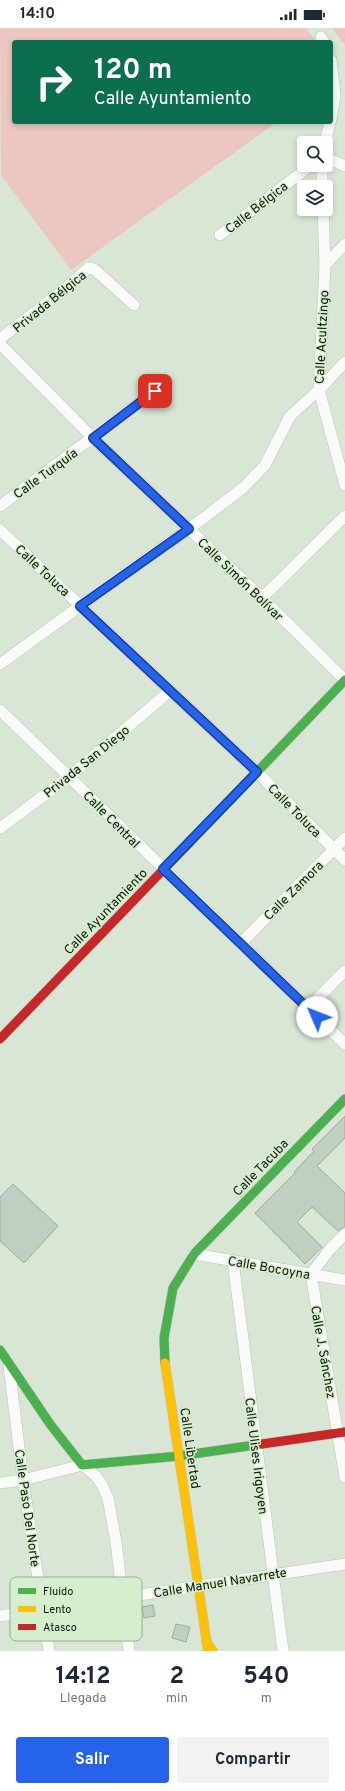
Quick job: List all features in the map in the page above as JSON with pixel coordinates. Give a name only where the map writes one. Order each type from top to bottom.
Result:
[{"type":"street","points":[[333,78],[335,95],[333,108]]},
{"type":"street","points":[[327,136],[330,124]]},
{"type":"street","points":[[333,161],[345,166]]},
{"type":"street","name":"Calle Bélgica","points":[[220,235],[302,172]]},
{"type":"street","name":"Calle Acultzingo","points":[[323,216],[325,265],[319,390],[345,485]]},
{"type":"street","points":[[325,265],[345,244]]},
{"type":"street","name":"Privada Bélgica","points":[[0,340],[65,289],[88,268],[94,269],[134,306]]},
{"type":"street","name":"Calle Simón Bolívar","points":[[0,344],[93,438],[262,598],[345,680]]},
{"type":"street","points":[[0,664],[189,529],[256,476],[272,453],[284,425],[290,416],[319,390],[345,362]]},
{"type":"street","name":"Calle Turquía","points":[[0,506],[167,382]]},
{"type":"street","points":[[262,598],[345,516]]},
{"type":"street","name":"Calle Toluca","points":[[0,530],[257,772],[345,860]]},
{"type":"street","name":"Calle Ayuntamiento","points":[[0,1039],[345,680]]},
{"type":"street","name":"Privada San Diego","points":[[0,828],[70,776],[170,691]]},
{"type":"street","name":"Calle Central","points":[[0,710],[70,776],[163,869],[345,1044]]},
{"type":"street","name":"Calle Zamora","points":[[241,943],[345,838]]},
{"type":"street","points":[[308,1008],[345,971]]},
{"type":"street","name":"Calle Tacuba","points":[[194,1254],[345,1099]]},
{"type":"street","points":[[311,1274],[330,1249],[345,1234]]},
{"type":"street","name":"Calle Bocoyna","points":[[194,1254],[345,1280]]},
{"type":"street","name":"Calle Libertad","points":[[194,1254],[174,1288],[168,1310],[164,1338],[164,1353],[208,1651]]},
{"type":"street","name":"Calle Ulises Irigoyen","points":[[233,1261],[283,1651]]},
{"type":"street","name":"Calle J. Sánchez","points":[[311,1274],[341,1432],[345,1477]]},
{"type":"street","points":[[3,1356],[50,1424],[82,1465],[96,1476],[102,1485],[108,1498],[116,1542],[120,1577]]},
{"type":"street","name":"Calle Paso Del Norte","points":[[3,1356],[39,1577]]},
{"type":"street","points":[[0,1483],[23,1480],[82,1465],[179,1456],[341,1432]]},
{"type":"street","name":"Calle Manuel Navarrete","points":[[142,1594],[345,1564]]},
{"type":"street","name":"Calle Manuel Navarrete","points":[[0,1616],[10,1614]]},
{"type":"street","name":"Calle Paso Del Norte","points":[[49,1641],[50,1651]]},
{"type":"street","points":[[128,1641],[129,1651]]},
{"type":"street","points":[[206,1641],[213,1651]]},
{"type":"shaded area","points":[[0,28],[306,28],[315,40],[12,40],[12,124],[274,124],[71,270],[1,175]]},
{"type":"shaded area","points":[[332,28],[345,28],[345,45]]},
{"type":"building","points":[[345,1116],[345,1138],[317,1166],[345,1193],[345,1226],[338,1231],[312,1207],[297,1222],[322,1247],[305,1264],[255,1213],[295,1173],[294,1172],[314,1151],[312,1149]]},
{"type":"building","points":[[13,1184],[58,1226],[24,1263],[0,1241],[0,1197]]},
{"type":"building","points":[[153,1605],[155,1616],[144,1618],[142,1607]]},
{"type":"building","points":[[176,1624],[190,1627],[186,1642],[172,1638]]},
{"type":"traffic: fast","points":[[190,842],[345,680]]},
{"type":"traffic: fast","points":[[165,1363],[164,1338],[173,1288],[194,1254],[345,1099]]},
{"type":"traffic: fast","points":[[0,1350],[50,1424],[82,1465],[179,1456],[262,1444]]},
{"type":"traffic: slow","points":[[165,1363],[208,1651]]},
{"type":"traffic: slow","points":[[206,1641],[213,1651]]},
{"type":"traffic: jam","points":[[0,1039],[190,842]]},
{"type":"traffic: jam","points":[[262,1444],[345,1432]]},
{"type":"route","points":[[155,391],[93,438],[189,529],[80,606],[257,772],[163,869],[317,1017]]}]
